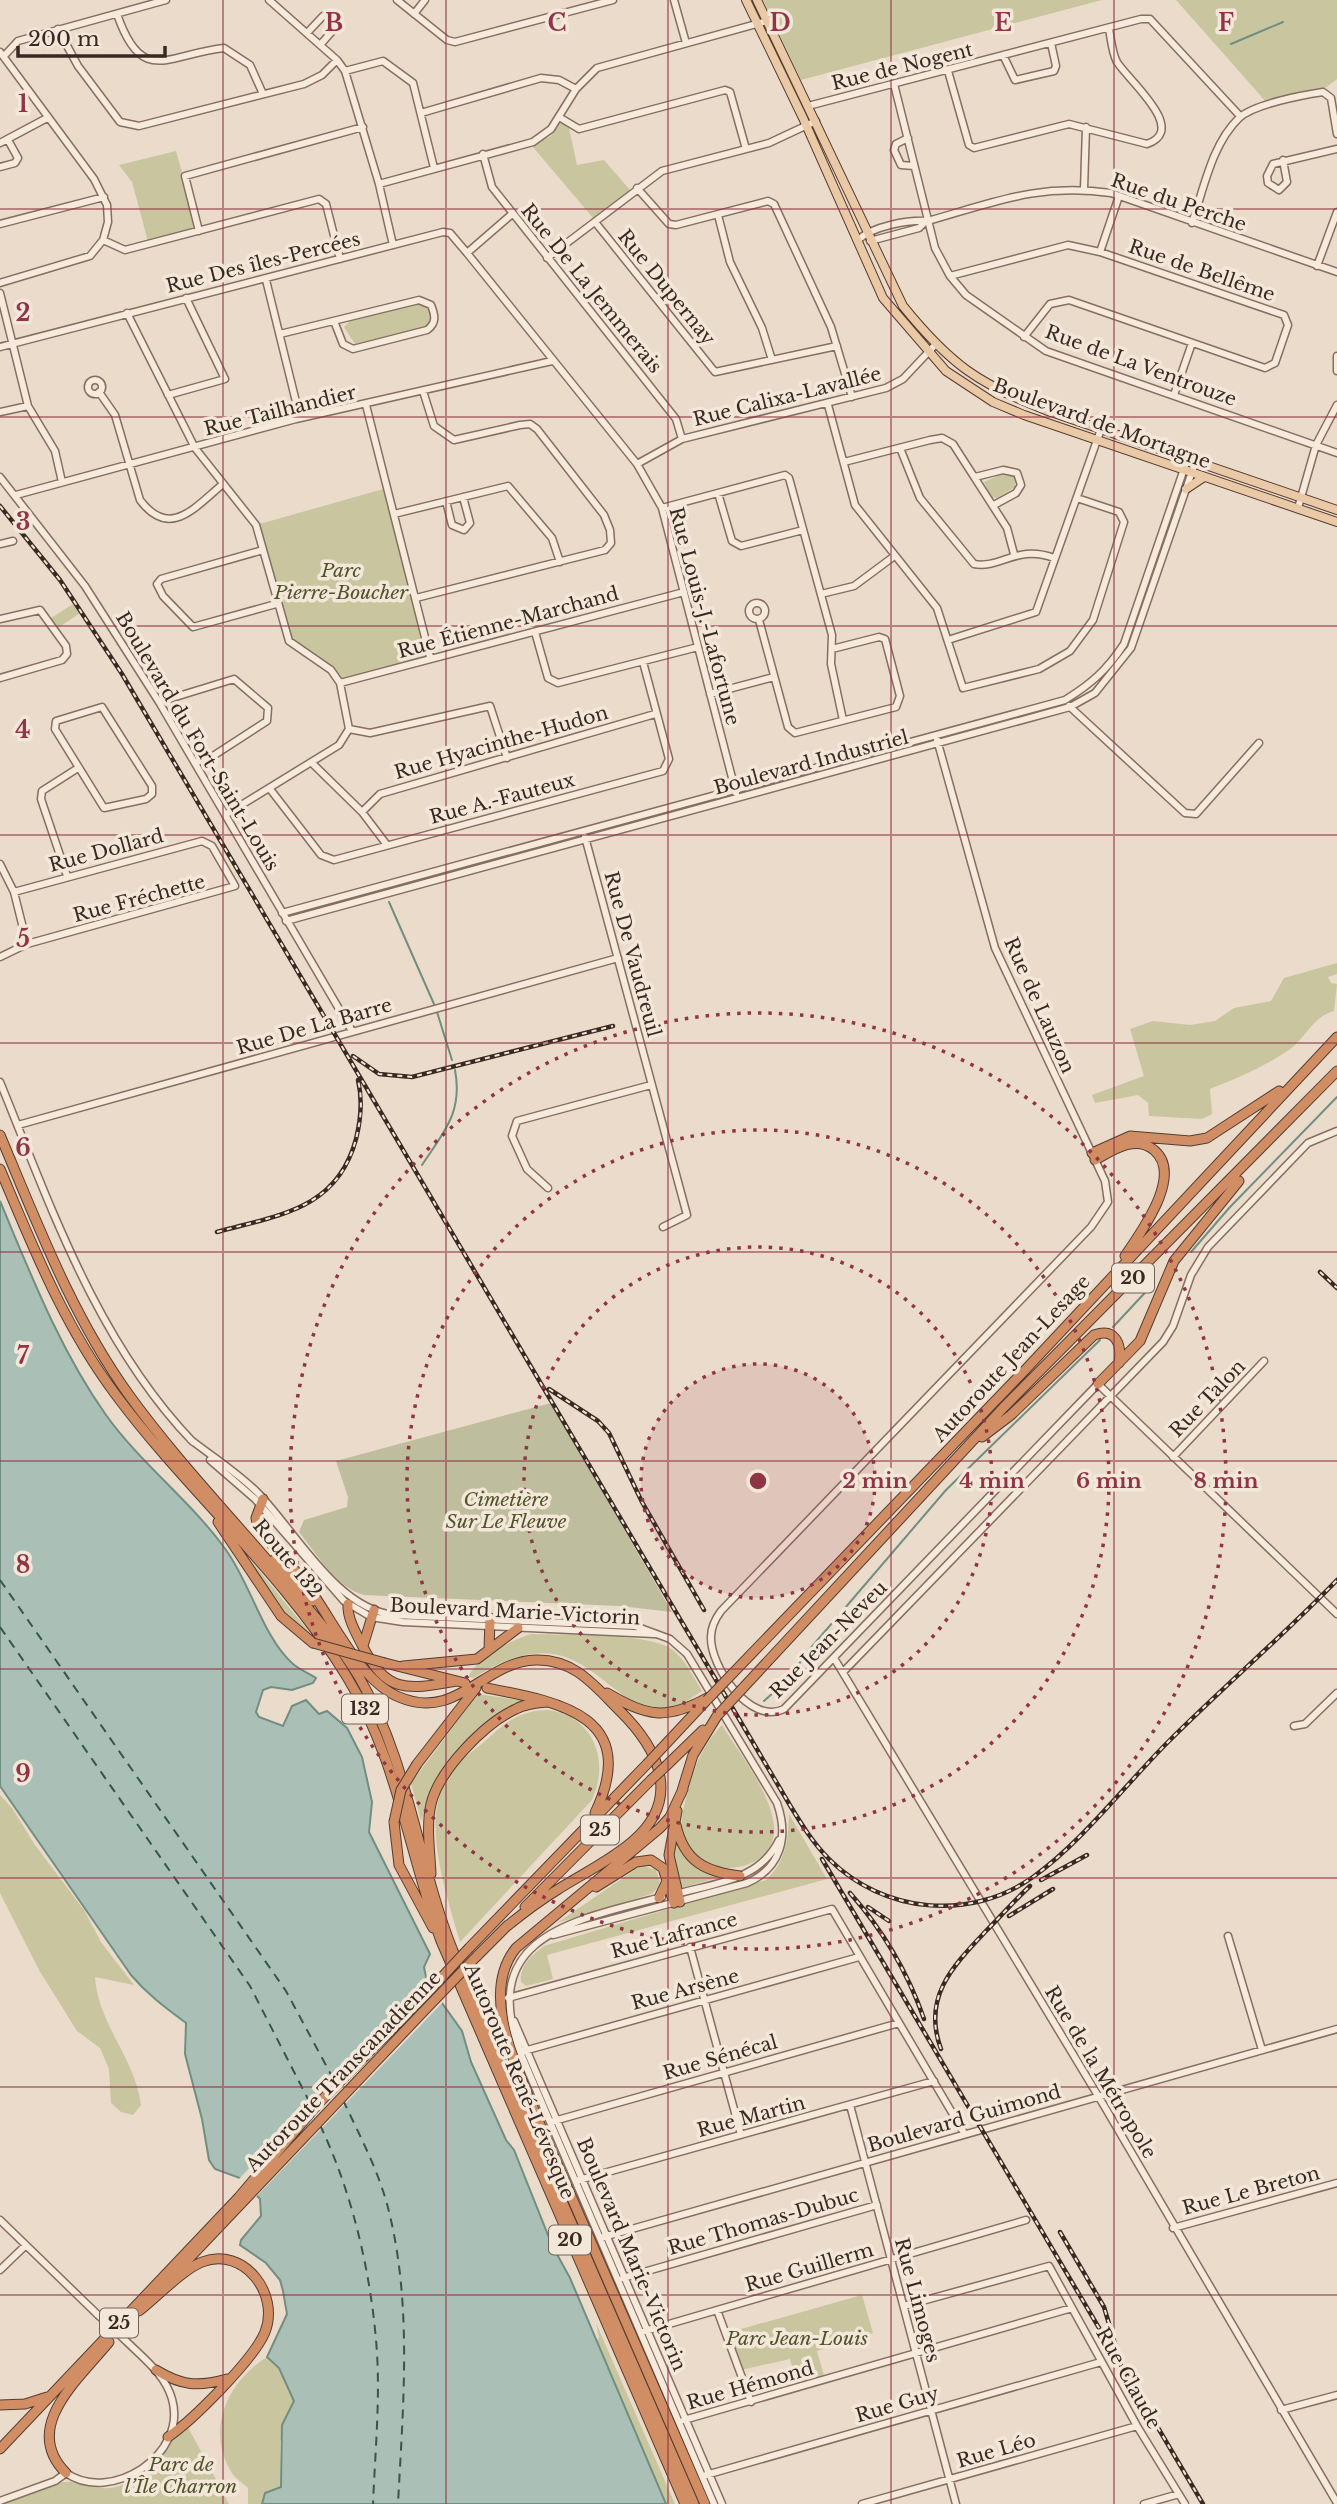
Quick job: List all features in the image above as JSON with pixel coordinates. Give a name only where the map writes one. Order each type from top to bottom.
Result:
[{"type":"highway","name":"Autoroute Jean-Lesage","points":[[709,1697],[1111,1278],[1337,1037]]},
{"type":"highway","name":"Autoroute Jean-Lesage","points":[[717,1716],[1037,1373],[1337,1071]]},
{"type":"highway","points":[[1093,1157],[1130,1136],[1191,1141],[1207,1138],[1295,1080]]},
{"type":"highway","name":"Route 132","points":[[0,1136],[61,1279],[91,1337],[138,1407],[348,1660],[380,1718],[401,1775],[442,1923],[489,2034]]},
{"type":"highway","points":[[1093,1157],[1139,1143],[1156,1151],[1165,1168],[1164,1182],[1154,1208],[1111,1278]]},
{"type":"highway","points":[[1098,1384],[1143,1336],[1161,1286],[1178,1255],[1262,1149]]},
{"type":"highway","name":"Route 132","points":[[0,1169],[52,1289],[86,1351],[116,1395],[303,1616],[355,1690],[388,1763],[441,1941]]},
{"type":"highway","points":[[961,1454],[1011,1415],[1094,1335],[1105,1333],[1116,1339],[1121,1348],[1119,1363]]},
{"type":"highway","points":[[200,1481],[331,1620]]},
{"type":"highway","points":[[204,1500],[281,1616],[313,1643],[385,1662],[403,1666],[461,1682],[413,1686],[394,1684],[377,1673],[363,1646],[347,1612],[348,1604]]},
{"type":"highway","points":[[262,1507],[256,1520],[258,1528],[331,1620],[369,1675],[393,1695],[415,1702],[431,1703],[451,1699],[476,1688],[509,1666],[541,1660],[571,1667],[600,1689],[633,1708],[656,1714],[683,1710],[709,1697]]},
{"type":"highway","points":[[363,1646],[372,1614]]},
{"type":"highway","points":[[489,1650],[490,1623]]},
{"type":"highway","points":[[403,1666],[469,1660],[489,1650],[518,1628]]},
{"type":"highway","points":[[441,1941],[419,1908],[401,1870],[395,1849],[394,1822],[401,1790],[417,1764],[476,1688]]},
{"type":"highway","points":[[487,1688],[547,1702],[582,1715],[598,1731],[605,1745],[608,1781],[592,1820]]},
{"type":"highway","points":[[506,1927],[629,1844],[643,1830],[654,1813],[660,1784],[654,1753],[641,1731],[600,1689]]},
{"type":"highway","name":"Autoroute Transcanadienne","points":[[0,2456],[241,2200],[318,2104],[709,1697]]},
{"type":"highway","points":[[431,1874],[429,1813],[435,1791],[445,1773],[459,1756],[507,1714],[523,1706],[547,1702]]},
{"type":"highway","points":[[676,1898],[669,1855],[675,1820],[693,1755],[717,1716]]},
{"type":"highway","name":"Autoroute Transcanadienne","points":[[0,2449],[477,1956],[717,1716]]},
{"type":"highway","points":[[401,1775],[431,1874],[467,1971],[703,2504]]},
{"type":"highway","points":[[683,1789],[664,1825],[511,1954],[500,1979],[500,2007],[538,2120],[703,2504]]},
{"type":"highway","points":[[675,1820],[682,1846],[694,1862],[712,1872],[740,1877]]},
{"type":"highway","points":[[571,1903],[641,1860],[658,1863],[676,1898]]},
{"type":"highway","points":[[659,1898],[667,1881]]},
{"type":"highway","name":"Autoroute René-Lévesque","points":[[441,1941],[685,2504]]},
{"type":"highway","name":"Autoroute René-Lévesque","points":[[489,2034],[694,2504]]},
{"type":"highway","points":[[139,2311],[202,2262],[229,2261],[250,2271],[266,2296],[268,2322],[255,2350],[183,2427],[168,2437]]},
{"type":"highway","points":[[66,2473],[50,2447],[50,2421],[60,2401],[109,2342]]},
{"type":"highway","points":[[156,2370],[175,2381],[190,2385],[229,2379]]},
{"type":"highway","points":[[0,2405],[25,2404],[51,2395]]},
{"type":"main road","name":"Boulevard de Mortagne","points":[[746,0],[806,125],[883,298],[946,371],[993,402],[1337,522]]},
{"type":"main road","name":"Boulevard de Mortagne","points":[[757,0],[903,306],[935,345],[957,366],[1005,395],[1337,510]]},
{"type":"main road","points":[[1186,489],[1203,477]]},
{"type":"street","points":[[0,283],[78,262],[90,256],[103,240],[108,222],[104,197],[94,179],[2,54],[18,41],[166,0]]},
{"type":"street","points":[[397,0],[447,40],[455,42],[596,2],[613,0]]},
{"type":"street","points":[[414,14],[425,0]]},
{"type":"street","points":[[674,0],[686,43]]},
{"type":"street","points":[[271,1],[337,60],[345,71],[379,184],[393,244]]},
{"type":"street","points":[[117,13],[129,42],[146,58],[161,64],[224,48],[250,65],[262,94]]},
{"type":"street","points":[[307,33],[323,16],[332,16],[335,28],[320,45]]},
{"type":"street","name":"Rue de Nogent","points":[[808,106],[1150,19],[1240,116]]},
{"type":"street","points":[[379,184],[533,142],[544,136],[576,89],[597,68],[767,22]]},
{"type":"street","points":[[58,29],[78,66],[120,122],[139,126],[316,78],[337,60]]},
{"type":"street","points":[[948,71],[969,145],[974,148],[1069,124],[1147,144],[1154,142],[1162,132],[1161,118],[1116,60],[1109,29]]},
{"type":"street","name":"Rue de Nogent","points":[[1003,55],[1016,80],[1054,71],[1056,66],[1051,43]]},
{"type":"street","points":[[345,71],[383,61],[413,83],[434,168]]},
{"type":"street","points":[[421,113],[541,78],[559,80],[576,89]]},
{"type":"street","name":"Rue de La Ventrouze","points":[[894,84],[926,221],[935,248],[950,276],[966,295],[1046,351],[1337,453]]},
{"type":"street","points":[[559,117],[579,129],[725,90],[730,92],[746,149]]},
{"type":"street","points":[[1192,223],[1220,142],[1240,116],[1268,104],[1320,92],[1331,98],[1337,134]]},
{"type":"street","points":[[0,143],[47,118]]},
{"type":"street","points":[[547,258],[662,171],[769,143],[816,121]]},
{"type":"street","points":[[199,231],[185,176],[363,127]]},
{"type":"street","points":[[1084,190],[1086,127]]},
{"type":"street","points":[[908,138],[896,144],[894,150],[901,164],[914,166]]},
{"type":"street","points":[[0,167],[15,163],[18,158],[8,140]]},
{"type":"street","points":[[1283,160],[1287,182],[1279,190],[1269,185],[1267,176],[1273,164],[1283,160],[1337,149]]},
{"type":"street","name":"Rue De La Jemmerais","points":[[483,154],[492,187],[676,419],[682,439]]},
{"type":"street","points":[[637,188],[669,224],[718,215],[768,201],[774,204],[837,345],[852,397]]},
{"type":"street","name":"Rue du Perche","points":[[858,240],[919,228],[926,221],[1036,191],[1084,190],[1119,196],[1337,272]]},
{"type":"street","points":[[1100,252],[1119,196]]},
{"type":"street","points":[[0,224],[104,197]]},
{"type":"street","points":[[103,240],[125,250],[319,199],[326,204],[340,259]]},
{"type":"street","points":[[1317,266],[1337,212]]},
{"type":"street","points":[[467,253],[512,214]]},
{"type":"street","points":[[718,215],[730,262],[762,328],[772,360]]},
{"type":"street","name":"Rue Dupernay","points":[[595,222],[715,372],[837,345]]},
{"type":"street","name":"Rue Des îles-Percées","points":[[0,347],[443,232],[450,233],[467,253]]},
{"type":"street","name":"Rue de Bellême","points":[[950,276],[1068,246],[1100,252],[1288,319],[1280,351],[1271,368],[1069,300],[1050,304],[1024,337]]},
{"type":"street","name":"Rue Louis-J.-Lafortune","points":[[467,253],[637,464],[662,508],[737,794]]},
{"type":"street","points":[[266,279],[300,418]]},
{"type":"street","points":[[0,293],[28,407],[55,451],[62,482]]},
{"type":"street","points":[[168,395],[225,379],[186,298]]},
{"type":"street","points":[[280,334],[419,300],[431,305],[435,314],[434,321],[427,330],[353,349],[343,344],[334,321]]},
{"type":"street","points":[[127,313],[195,448],[256,525],[276,604],[289,642],[331,670],[340,683],[349,729],[339,745],[225,815]]},
{"type":"street","points":[[1174,395],[1192,343]]},
{"type":"street","name":"Rue Calixa-Lavallée","points":[[637,464],[682,439],[828,405],[886,388],[903,379],[935,345]]},
{"type":"street","points":[[1337,356],[1337,371]]},
{"type":"street","name":"Rue Tailhandier","points":[[16,495],[300,418],[366,405],[552,360]]},
{"type":"street","points":[[416,598],[605,550],[611,543],[610,530],[604,515],[590,494],[530,424],[454,440],[434,426],[423,391]]},
{"type":"street","points":[[99,393],[115,415],[140,500],[149,512],[164,520],[185,515],[223,484]]},
{"type":"street","points":[[366,405],[430,657]]},
{"type":"street","points":[[828,405],[855,505],[893,557],[937,608],[959,685],[967,689],[1039,669],[1070,651],[1093,620],[1124,522],[1119,512],[1077,498]]},
{"type":"street","points":[[1298,508],[1316,445],[1337,405]]},
{"type":"street","points":[[0,412],[28,407]]},
{"type":"street","points":[[948,640],[1036,612],[1101,429]]},
{"type":"street","points":[[844,462],[942,438],[953,444],[994,505],[1007,528],[1014,554]]},
{"type":"street","points":[[900,448],[920,498],[974,564],[980,565],[1014,554],[1040,553],[1054,558]]},
{"type":"street","name":"Boulevard Industriel","points":[[1027,716],[1065,700],[1094,683],[1109,667],[1126,637],[1191,461]]},
{"type":"street","points":[[975,477],[1003,470],[1017,473],[1021,485],[1016,492],[994,505]]},
{"type":"street","name":"Boulevard Industriel","points":[[903,749],[939,744],[991,726],[1070,707],[1095,693],[1115,672],[1134,640],[1178,500],[1186,489],[1188,471]]},
{"type":"street","points":[[662,508],[785,475],[821,594],[832,649],[831,664],[843,720]]},
{"type":"street","name":"Boulevard du Fort-Saint-Louis","points":[[0,477],[85,586],[159,702],[352,1031]]},
{"type":"street","points":[[394,514],[508,486],[552,538],[561,562]]},
{"type":"street","points":[[718,493],[732,541],[741,546],[803,530]]},
{"type":"street","points":[[446,501],[452,526],[464,530],[471,523],[463,497]]},
{"type":"street","points":[[0,544],[13,541]]},
{"type":"street","points":[[263,550],[161,579],[157,584],[163,596],[193,627],[276,604]]},
{"type":"street","points":[[821,594],[853,586],[893,557]]},
{"type":"street","points":[[1146,580],[1154,583]]},
{"type":"street","name":"Rue Étienne-Marchand","points":[[340,683],[430,657],[684,592]]},
{"type":"street","points":[[0,619],[40,610],[66,646],[67,654],[62,660],[0,678]]},
{"type":"street","points":[[759,620],[788,727],[795,733],[896,707],[900,696],[885,639],[879,637],[832,649]]},
{"type":"street","points":[[535,632],[548,678],[552,682],[698,647]]},
{"type":"street","points":[[1126,637],[1134,640]]},
{"type":"street","name":"Rue A.-Fauteux","points":[[270,789],[327,859],[334,860],[663,771],[669,759],[643,662]]},
{"type":"street","points":[[710,694],[774,677]]},
{"type":"street","points":[[159,702],[234,680],[268,708],[267,721],[213,756],[195,763]]},
{"type":"street","points":[[1065,700],[1185,813],[1196,814],[1259,743]]},
{"type":"street","points":[[349,729],[370,733],[490,706],[507,758]]},
{"type":"street","points":[[102,707],[152,786],[152,794],[146,799],[104,808],[78,768],[55,729],[55,721],[102,707]]},
{"type":"street","name":"Rue Hyacinthe-Hudon","points":[[362,811],[380,794],[655,714]]},
{"type":"street","name":"Boulevard Industriel","points":[[282,913],[699,800],[737,794],[903,749],[936,736],[991,726]]},
{"type":"street","name":"Rue de Lauzon","points":[[936,736],[995,948],[1093,1157],[1109,1199]]},
{"type":"street","points":[[312,762],[362,811],[387,845]]},
{"type":"street","points":[[67,876],[41,799],[42,792],[78,768]]},
{"type":"street","name":"Boulevard Industriel","points":[[286,921],[702,808],[737,794]]},
{"type":"street","points":[[699,800],[702,808]]},
{"type":"street","name":"Rue De Vaudreuil","points":[[583,832],[687,1215],[663,1227]]},
{"type":"street","name":"Rue Dollard","points":[[14,892],[67,876],[207,842]]},
{"type":"street","name":"Rue Fréchette","points":[[0,957],[27,944],[233,889],[233,881],[207,842]]},
{"type":"street","points":[[537,844],[539,852]]},
{"type":"street","points":[[518,849],[520,858]]},
{"type":"street","points":[[488,858],[489,866]]},
{"type":"street","points":[[0,864],[14,892],[27,944]]},
{"type":"street","points":[[442,870],[444,878]]},
{"type":"street","points":[[398,882],[400,890]]},
{"type":"street","points":[[377,887],[380,895]]},
{"type":"street","name":"Rue De La Barre","points":[[18,1125],[618,958]]},
{"type":"street","name":"Boulevard Marie-Victorin","points":[[0,1082],[65,1239],[95,1301],[137,1372],[191,1440],[262,1507],[341,1589],[372,1614]]},
{"type":"street","points":[[548,1188],[527,1169],[512,1136],[517,1121],[651,1085]]},
{"type":"street","name":"Rue Jean-Neveu","points":[[844,1671],[1167,1336],[1191,1275],[1211,1244],[1305,1146],[1318,1137],[1337,1131]]},
{"type":"street","name":"Rue Jean-Neveu","points":[[1098,1384],[789,1705],[778,1712],[766,1712],[749,1705],[735,1690],[714,1652],[712,1630],[724,1608],[1091,1227],[1105,1210],[1109,1199]]},
{"type":"street","name":"Rue Talon","points":[[1173,1457],[1264,1361]]},
{"type":"street","points":[[1098,1384],[1337,1614]]},
{"type":"street","name":"Boulevard Marie-Victorin","points":[[262,1507],[348,1604],[393,1622],[632,1626],[659,1635],[685,1651],[777,1803],[782,1835],[779,1855],[760,1877],[676,1898],[659,1898],[579,1920],[522,1958],[510,1982],[508,1998],[524,2050],[554,2121],[682,2421],[722,2504]]},
{"type":"street","name":"Boulevard Marie-Victorin","points":[[490,1623],[518,1628],[659,1635]]},
{"type":"street","name":"Rue de la Métropole","points":[[834,1658],[1098,2096],[1173,2228],[1337,2503]]},
{"type":"street","points":[[1294,1726],[1305,1724],[1337,1693]]},
{"type":"street","name":"Boulevard Marie-Victorin","points":[[553,1935],[740,1877],[765,1863],[782,1835]]},
{"type":"street","name":"Rue Lafrance","points":[[508,1998],[832,1909],[859,1957]]},
{"type":"street","points":[[1228,1936],[1262,2050]]},
{"type":"street","points":[[690,1947],[741,2135]]},
{"type":"street","points":[[859,1957],[964,2133]]},
{"type":"street","name":"Rue Arsène","points":[[524,2050],[859,1957]]},
{"type":"street","points":[[510,1982],[525,1992]]},
{"type":"street","name":"Rue Sénécal","points":[[554,2121],[899,2023]]},
{"type":"street","name":"Boulevard Guimond","points":[[603,2236],[1337,2029]]},
{"type":"street","name":"Rue Martin","points":[[579,2180],[934,2081]]},
{"type":"street","name":"Rue Limoges","points":[[850,2105],[956,2504]]},
{"type":"street","name":"Rue Le Breton","points":[[1173,2228],[1337,2183]]},
{"type":"street","name":"Rue Thomas-Dubuc","points":[[622,2279],[877,2205]]},
{"type":"street","points":[[0,2220],[156,2370],[173,2401],[173,2422],[168,2437],[145,2466],[119,2483],[92,2485],[66,2473],[55,2482],[0,2501]]},
{"type":"street","name":"Rue Guillerm","points":[[644,2331],[1026,2220]]},
{"type":"street","points":[[0,2270],[26,2245]]},
{"type":"street","name":"Rue Claude","points":[[904,2306],[1049,2266],[1137,2426],[1185,2504]]},
{"type":"street","name":"Rue Hémond","points":[[682,2421],[1072,2308]]},
{"type":"street","points":[[716,2310],[751,2402]]},
{"type":"street","name":"Rue Guy","points":[[706,2475],[1101,2361]]},
{"type":"street","points":[[1281,2410],[1337,2395]]},
{"type":"street","name":"Rue Léo","points":[[863,2504],[1137,2426]]},
{"type":"street","name":"Boulevard Marie-Victorin","points":[[706,2475],[714,2504]]},
{"type":"street","points":[[1144,2504],[1179,2494]]},
{"type":"green space","points":[[763,0],[1102,0],[801,80]]},
{"type":"green space","points":[[1176,0],[1337,0],[1337,79],[1320,92],[1268,104]]},
{"type":"green space","points":[[561,122],[569,128],[577,165],[604,160],[630,190],[594,219],[532,146],[551,136]]},
{"type":"green space","points":[[176,151],[199,231],[149,245],[132,182],[119,165]]},
{"type":"green space","points":[[417,304],[428,307],[432,314],[427,326],[355,344],[344,327],[350,321]]},
{"type":"green space","points":[[1006,472],[1016,478],[1015,487],[997,498],[991,497],[984,482]]},
{"type":"green space","name":"Parc Pierre-Boucher","points":[[387,488],[430,657],[340,683],[331,670],[289,641],[256,525]]},
{"type":"green space","points":[[73,604],[80,613],[58,628],[51,618]]},
{"type":"green space","points":[[1337,963],[1337,974],[1328,977],[1331,983],[1337,984],[1334,1011],[1320,1018],[1295,1045],[1280,1056],[1251,1072],[1210,1089],[1212,1114],[1202,1119],[1149,1116],[1148,1103],[1138,1095],[1095,1103],[1092,1095],[1144,1076],[1130,1029],[1153,1021],[1190,1025],[1215,1021],[1234,1008],[1271,1001],[1284,978]]},
{"type":"green space","name":"Cimetière Sur Le Fleuve","points":[[551,1403],[672,1612],[620,1606],[364,1595],[335,1577],[299,1532],[304,1520],[347,1507],[348,1497],[336,1461]]},
{"type":"green space","points":[[244,1552],[314,1638],[287,1617]]},
{"type":"green space","points":[[531,1634],[624,1637],[659,1643],[680,1657],[702,1691],[678,1705],[650,1707],[630,1699],[570,1659],[544,1653],[513,1658],[474,1678],[468,1677],[479,1663],[496,1650]]},
{"type":"green space","points":[[478,1694],[526,1701],[500,1714],[460,1747],[433,1784],[421,1821],[411,1783]]},
{"type":"green space","points":[[549,1710],[565,1714],[577,1722],[587,1731],[594,1743],[599,1770],[592,1800],[460,1942],[438,1855],[437,1809],[442,1789],[459,1763],[506,1724],[529,1712]]},
{"type":"green space","points":[[722,1725],[758,1782],[773,1819],[773,1840],[763,1855],[748,1864],[729,1868],[711,1865],[694,1856],[684,1840],[682,1817],[697,1764]]},
{"type":"green space","points":[[0,1795],[84,1910],[101,1942],[134,1985],[95,1977],[103,2010],[138,2089],[141,2105],[133,2115],[121,2112],[111,2103],[109,2069],[100,2048],[77,2031],[39,1970],[0,1893]]},
{"type":"green space","points":[[789,1814],[827,1879],[547,1955],[553,1979],[526,1986],[521,1982],[524,1966],[544,1946],[766,1880],[773,1873],[785,1850]]},
{"type":"green space","points":[[675,1838],[692,1864],[717,1878],[681,1888],[672,1861]]},
{"type":"green space","points":[[642,1865],[656,1870],[660,1882],[651,1894],[557,1923]]},
{"type":"green space","name":"Parc Jean-Louis","points":[[862,2295],[873,2333],[817,2351],[825,2379],[798,2387],[790,2359],[741,2370],[727,2333]]},
{"type":"green space","points":[[596,2323],[675,2504],[666,2504],[657,2486],[596,2341],[599,2338]]},
{"type":"green space","points":[[267,2357],[279,2368],[294,2401],[280,2442],[281,2487],[265,2493],[262,2504],[248,2504],[248,2488],[234,2475],[224,2457],[220,2441],[221,2424],[231,2394],[253,2367]]},
{"type":"green space","name":"Parc de l’Île Charron","points":[[188,2427],[229,2504],[0,2504],[56,2483],[72,2482],[106,2488],[119,2486],[139,2474]]},
{"type":"shaded area","points":[[0,1201],[60,1338],[106,1415],[226,1550],[243,1578],[265,1626],[283,1653],[296,1666],[316,1678],[313,1683],[292,1690],[271,1687],[263,1690],[256,1712],[259,1717],[283,1726],[292,1706],[306,1700],[319,1714],[327,1711],[347,1728],[362,1757],[372,1802],[369,1832],[430,1954],[424,1967],[427,1982],[462,2031],[471,2062],[506,2140],[514,2150],[552,2245],[570,2278],[666,2504],[262,2504],[265,2493],[281,2487],[282,2425],[294,2401],[279,2368],[267,2357],[287,2314],[280,2280],[266,2263],[240,2245],[241,2240],[261,2216],[260,2199],[240,2178],[215,2169],[209,2160],[202,2119],[185,2054],[186,2023],[131,1975],[0,1786]]},
{"type":"pier","points":[[430,1980],[445,2000],[255,2198],[237,2181]]},
{"type":"waterway","points":[[1231,44],[1283,22]]},
{"type":"waterway","points":[[389,902],[434,1004]]},
{"type":"waterway","points":[[437,1012],[452,1060]]},
{"type":"waterway","points":[[422,1165],[444,1132],[454,1110],[457,1085],[455,1070]]},
{"type":"waterway","points":[[1191,1252],[1230,1207],[1337,1097]]},
{"type":"waterway","points":[[1113,1327],[1154,1283]]},
{"type":"waterway","points":[[764,1701],[793,1675],[803,1657],[946,1490],[1100,1340]]},
{"type":"ferry route","points":[[0,1580],[286,1991],[335,2082]]},
{"type":"ferry route","points":[[0,1627],[250,1986],[312,2107]]},
{"type":"ferry route","points":[[343,2100],[383,2191],[395,2241],[404,2353],[398,2504]]},
{"type":"ferry route","points":[[320,2125],[351,2207],[371,2295],[378,2372],[373,2504]]},
{"type":"railway","points":[[0,506],[60,580],[122,674],[791,1807],[818,1847],[851,1877],[875,1891],[928,1905],[982,1901],[1033,1877],[1069,1847],[1168,1742],[1337,1580]]},
{"type":"railway","points":[[353,1056],[379,1074],[412,1077],[613,1026]]},
{"type":"railway","points":[[217,1232],[302,1206],[320,1195],[335,1181],[347,1163],[358,1132],[361,1103],[358,1080]]},
{"type":"railway","points":[[1320,1272],[1337,1288]]},
{"type":"railway","points":[[549,1389],[598,1421],[609,1433],[642,1502],[704,1610]]},
{"type":"railway","points":[[1041,1880],[1087,1855]]},
{"type":"railway","points":[[822,1859],[1203,2504]]},
{"type":"railway","points":[[941,2049],[935,2014],[944,1984],[962,1958],[1030,1886]]},
{"type":"railway","points":[[1009,1916],[1053,1889]]},
{"type":"railway","points":[[850,1893],[893,1952],[924,2019]]},
{"type":"railway","points":[[868,1907],[889,1921]]},
{"type":"railway","points":[[1060,2232],[1104,2307],[1115,2344]]}]
